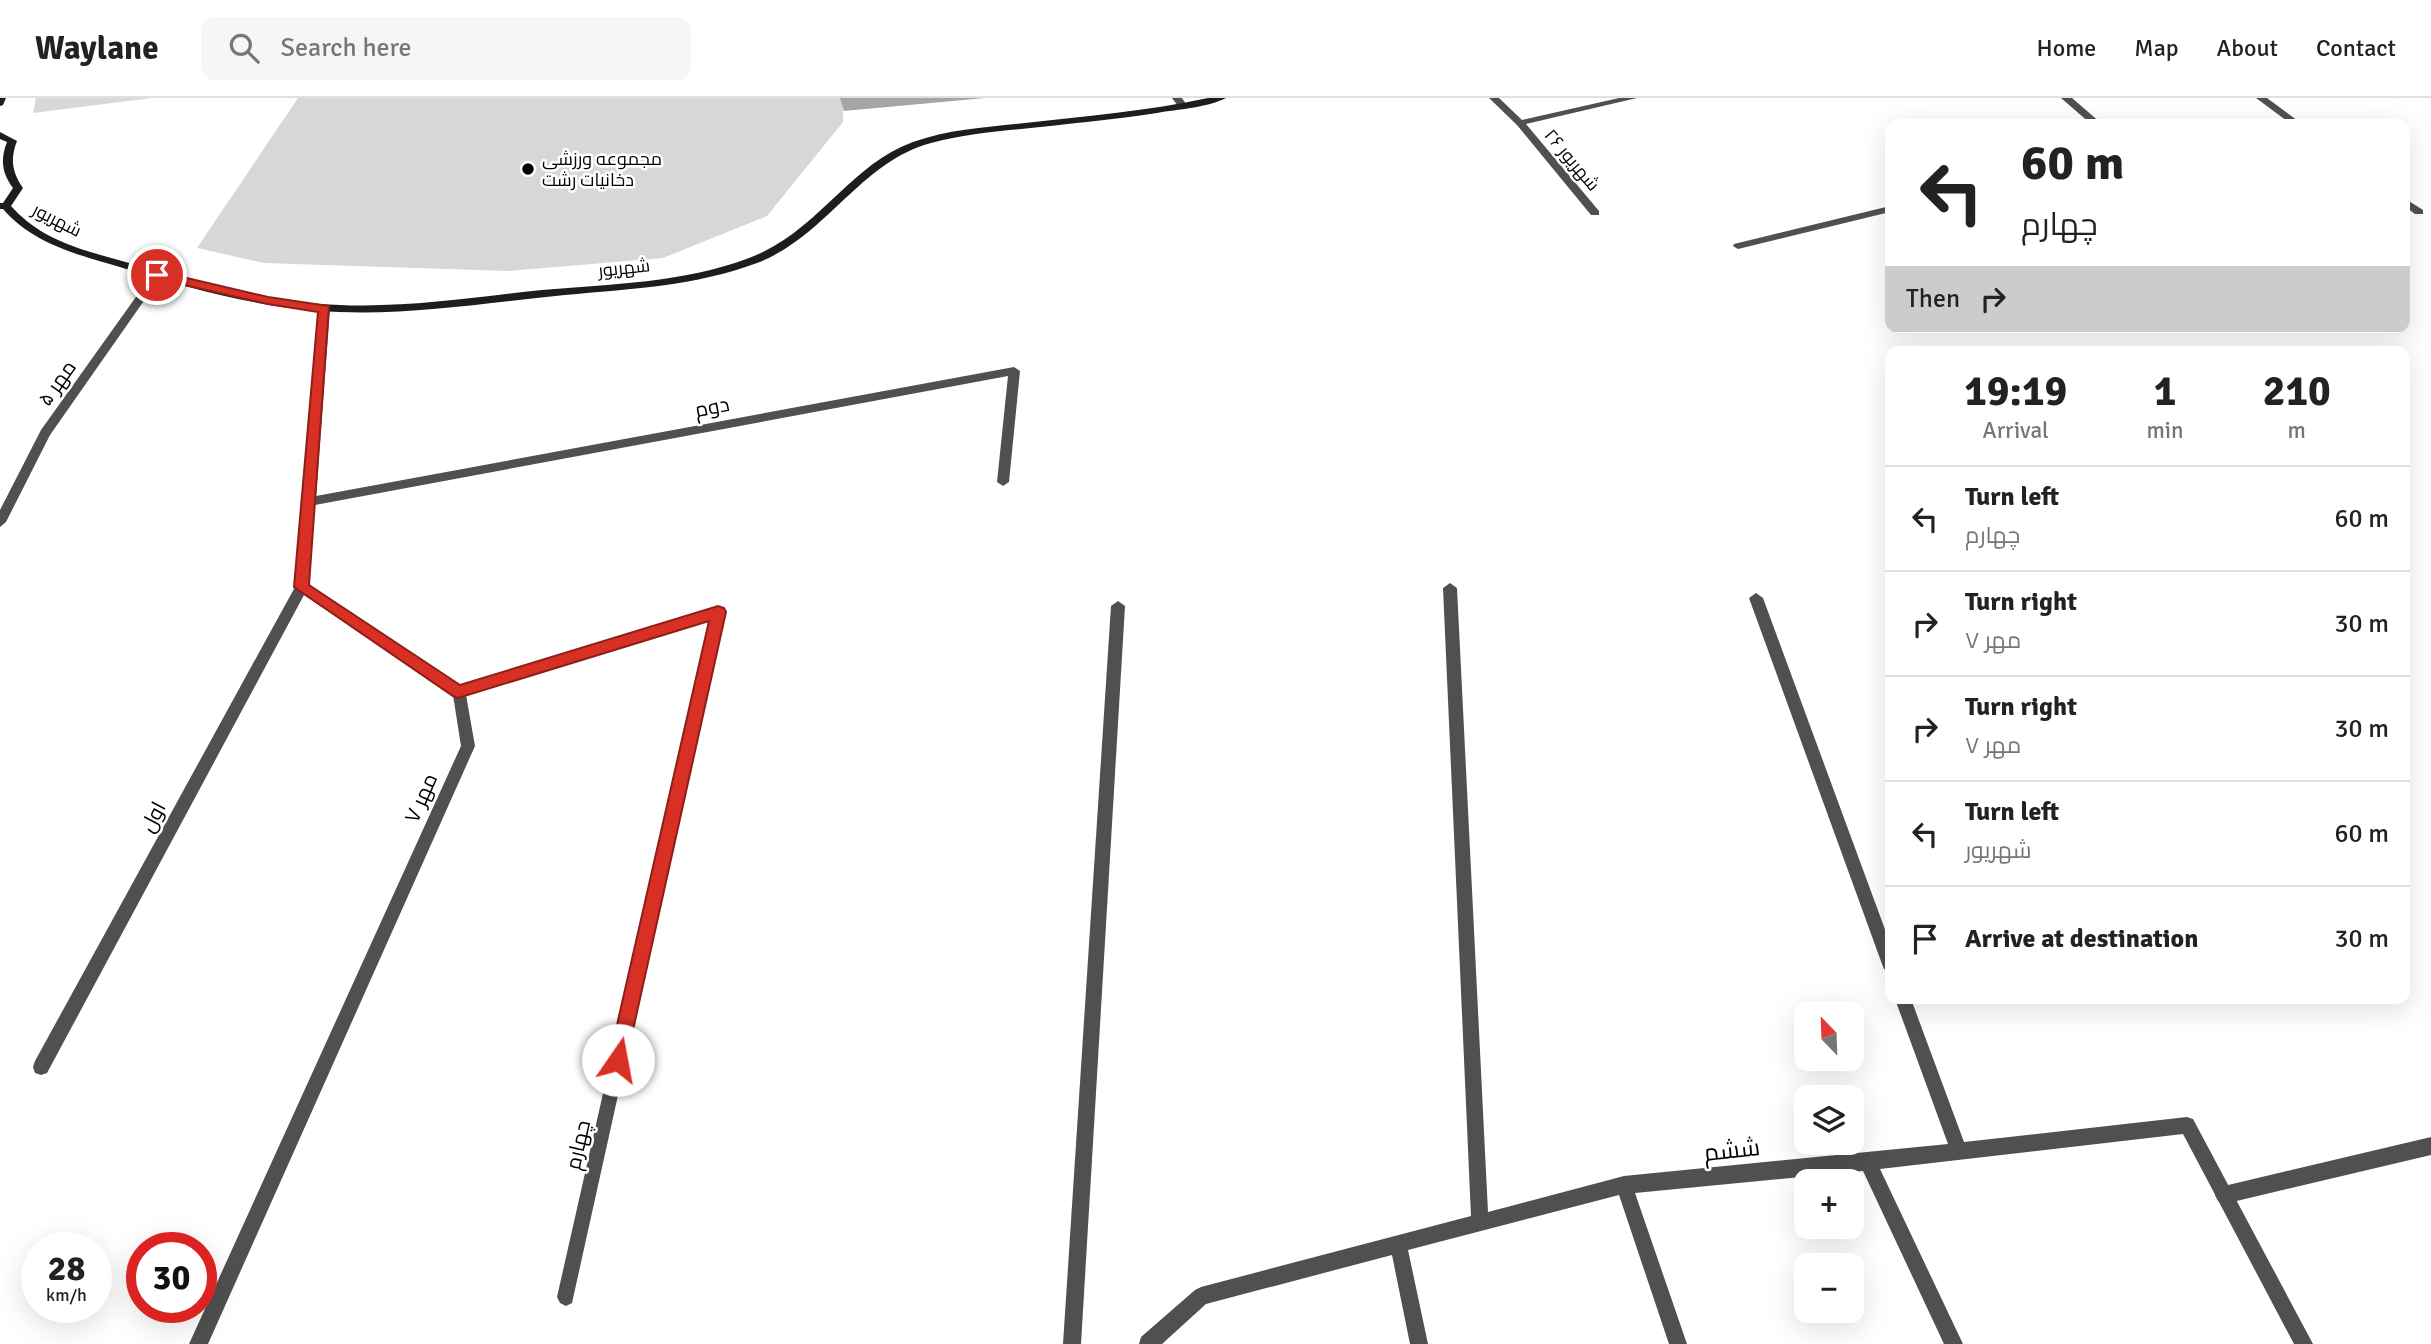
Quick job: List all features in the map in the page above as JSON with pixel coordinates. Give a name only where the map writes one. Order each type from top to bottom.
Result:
[{"type":"street","points":[[0,103],[1,98]]},
{"type":"street","name":"شهریور","points":[[0,135],[12,141],[6,164],[9,177],[18,188],[2,207],[40,235],[79,251],[157,275],[268,300],[325,309],[429,305],[667,282],[705,274],[757,260],[799,236],[891,156],[915,144],[959,133],[1221,98]]},
{"type":"street","name":"شهریور ۲۶","points":[[1494,98],[1520,123],[1595,213]]},
{"type":"street","points":[[1520,123],[1632,98]]},
{"type":"street","points":[[2066,98],[2091,119]]},
{"type":"street","points":[[2261,98],[2290,119]]},
{"type":"street","points":[[2410,205],[2419,212]]},
{"type":"street","points":[[1738,246],[1885,210]]},
{"type":"street","name":"مهر ۵","points":[[0,522],[45,433],[157,275]]},
{"type":"street","points":[[325,309],[302,587],[458,692]]},
{"type":"street","name":"دوم","points":[[307,502],[1014,371],[1003,482]]},
{"type":"street","name":"اول","points":[[41,1067],[302,587]]},
{"type":"street","points":[[1450,588],[1480,1222]]},
{"type":"street","points":[[1756,598],[1885,950]]},
{"type":"street","points":[[1072,1344],[1118,606]]},
{"type":"street","name":"چهارم","points":[[458,692],[718,612],[566,1297]]},
{"type":"street","name":"مهر ۷","points":[[198,1344],[468,746],[458,692]]},
{"type":"street","points":[[1905,1004],[1959,1152]]},
{"type":"street","name":"ششم","points":[[1148,1344],[1200,1296],[1624,1185],[1868,1162],[2187,1125],[2304,1344]]},
{"type":"street","points":[[2224,1195],[2431,1146]]},
{"type":"street","points":[[1868,1162],[1954,1344]]},
{"type":"street","points":[[1624,1185],[1678,1344]]},
{"type":"street","points":[[1398,1243],[1419,1344]]},
{"type":"shaded area","points":[[36,98],[152,98],[33,113]]},
{"type":"shaded area","name":"مجموعه ورزشی دخانیات رشت","points":[[298,98],[843,98],[843,122],[767,216],[663,258],[508,271],[264,263],[197,248]]},
{"type":"place","name":"مجموعه ورزشی دخانیات رشت","points":[[528,169]]},
{"type":"route","points":[[157,275],[268,300],[325,309],[302,587],[458,692],[718,612],[618,1060]]}]
